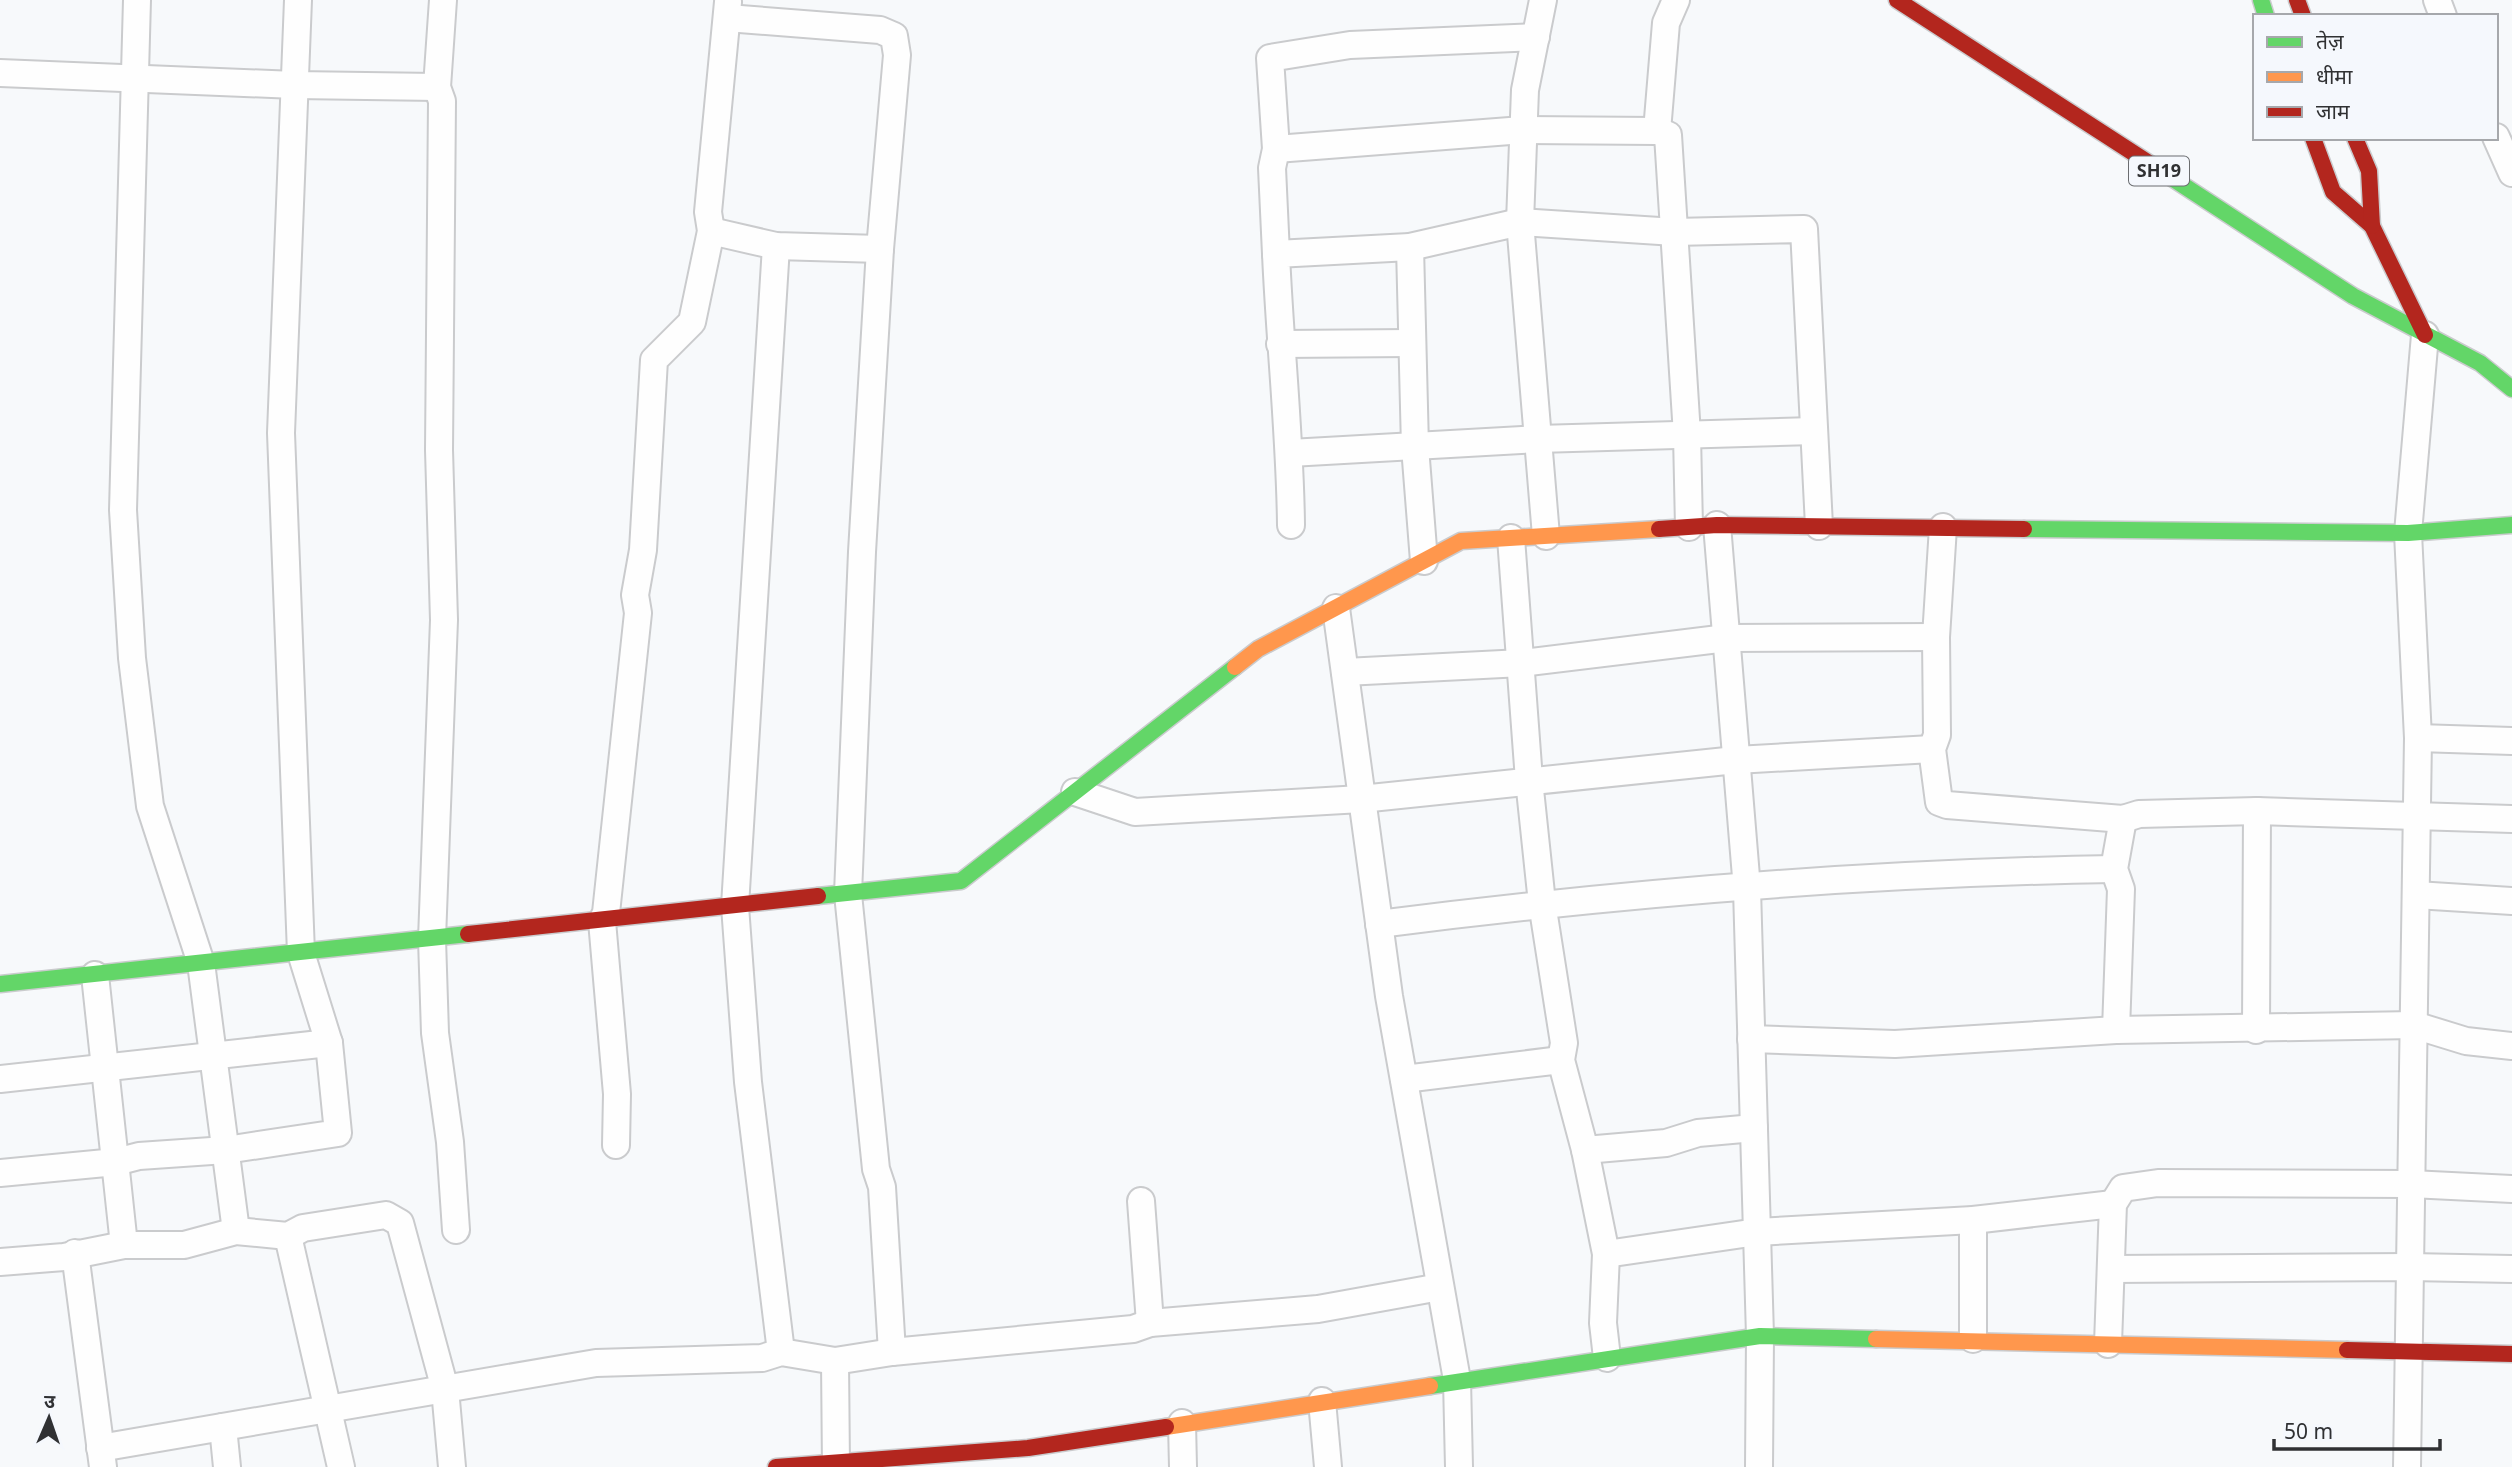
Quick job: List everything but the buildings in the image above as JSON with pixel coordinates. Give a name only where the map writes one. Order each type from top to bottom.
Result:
[{"type":"street","points":[[137,0],[123,510],[132,658],[150,806],[201,963],[236,1231]]},
{"type":"street","points":[[0,1174],[117,1162],[139,1156],[226,1150],[338,1133],[328,1044],[302,953],[281,433],[298,0]]},
{"type":"street","points":[[443,0],[438,87],[442,101],[439,450],[443,620],[432,940],[435,1033],[450,1142],[456,1230]]},
{"type":"street","points":[[1543,0],[1525,90],[1520,222],[1546,536]]},
{"type":"street","points":[[1657,131],[1666,23],[1676,0]]},
{"type":"street","name":"SH19","points":[[1898,0],[2353,296],[2480,363],[2512,389]]},
{"type":"street","points":[[616,1144],[617,1094],[602,921],[606,913],[638,612],[635,595],[643,550],[654,360],[692,322],[711,231],[708,212],[728,9],[880,30],[894,36],[897,55],[880,249],[862,552],[848,894],[876,1169],[882,1187],[892,1352]]},
{"type":"street","points":[[1291,525],[1290,453],[1280,344],[1272,168],[1276,149],[1270,58],[1350,45],[1536,37]]},
{"type":"street","points":[[0,73],[295,85],[438,87]]},
{"type":"street","points":[[1276,149],[1523,130],[1657,131],[1668,135],[1687,435],[1689,527]]},
{"type":"street","points":[[2314,140],[2333,192],[2372,226]]},
{"type":"street","points":[[2356,140],[2369,171],[2372,226],[2425,335],[2408,533],[2418,738],[2407,1467]]},
{"type":"street","points":[[2497,140],[2512,173]]},
{"type":"street","points":[[1276,254],[1410,247],[1520,222],[1675,232],[1804,229],[1819,526]]},
{"type":"street","points":[[711,231],[776,246],[880,249]]},
{"type":"street","points":[[776,246],[735,906],[748,1082],[781,1352]]},
{"type":"street","points":[[1410,247],[1415,447],[1424,561]]},
{"type":"street","points":[[1280,344],[1412,343]]},
{"type":"street","points":[[1290,453],[1538,439],[1814,431]]},
{"type":"street","points":[[0,984],[432,940],[961,881],[1258,649],[1461,541],[1717,525],[2408,533],[2512,525]]},
{"type":"street","points":[[1717,525],[1747,889],[1760,1336],[1759,1467]]},
{"type":"street","points":[[1943,527],[1936,636],[1937,735],[1932,749],[1939,802],[1947,806],[2123,819],[2139,814],[2257,811],[2512,819]]},
{"type":"street","points":[[1511,538],[1529,780],[1542,903],[1564,1042],[1561,1060],[1584,1150],[1605,1254],[1603,1323],[1607,1358]]},
{"type":"street","points":[[1336,608],[1379,924],[1457,1380],[1458,1467]]},
{"type":"street","points":[[1345,672],[1522,663],[1727,638],[1936,636]]},
{"type":"street","points":[[2418,738],[2512,741]]},
{"type":"street","points":[[1075,792],[1135,812],[1362,797],[1736,760],[1932,749]]},
{"type":"street","points":[[2256,1030],[2257,811]]},
{"type":"street","points":[[2116,1030],[2120,889],[2114,869],[2123,819]]},
{"type":"street","points":[[1379,924],[1542,903],[1982,871],[2114,869]]},
{"type":"street","points":[[2416,895],[2512,901]]},
{"type":"street","points":[[95,975],[124,1245]]},
{"type":"street","points":[[1751,1039],[1895,1044],[2116,1030],[2256,1030],[2414,1025],[2466,1041],[2512,1046]]},
{"type":"street","points":[[0,1079],[328,1044]]},
{"type":"street","points":[[1404,1079],[1561,1060]]},
{"type":"street","points":[[1584,1150],[1666,1143],[1698,1133],[1754,1128]]},
{"type":"street","points":[[2108,1344],[2113,1269],[2113,1204],[2123,1188],[2158,1183],[2411,1185],[2512,1189]]},
{"type":"street","points":[[1141,1201],[1150,1323]]},
{"type":"street","points":[[1605,1254],[1757,1232],[1973,1220],[1991,1215],[2113,1204]]},
{"type":"street","points":[[0,1262],[124,1245],[184,1245],[236,1231],[288,1236],[303,1228],[386,1216],[400,1223],[445,1389],[452,1467]]},
{"type":"street","points":[[1973,1220],[1973,1339]]},
{"type":"street","points":[[288,1236],[341,1467]]},
{"type":"street","points":[[75,1253],[101,1458],[223,1427],[596,1363],[762,1358],[781,1352],[835,1361],[892,1352],[1133,1329],[1150,1323],[1318,1309],[1440,1287]]},
{"type":"street","points":[[2113,1269],[2512,1269]]},
{"type":"street","points":[[776,1467],[1029,1457],[1182,1423],[1760,1336],[2512,1354]]},
{"type":"street","points":[[835,1361],[836,1465]]},
{"type":"street","points":[[1322,1401],[1328,1467]]},
{"type":"street","points":[[1182,1423],[1184,1467]]},
{"type":"street","points":[[223,1427],[228,1467]]},
{"type":"traffic: fast","points":[[2261,0],[2265,14]]},
{"type":"traffic: fast","points":[[2155,167],[2353,296],[2480,363],[2512,389]]},
{"type":"traffic: fast","points":[[2024,529],[2408,533],[2512,525]]},
{"type":"traffic: fast","points":[[818,896],[961,881],[1235,667]]},
{"type":"traffic: fast","points":[[0,984],[468,934]]},
{"type":"traffic: fast","points":[[1430,1386],[1760,1336],[1876,1339]]},
{"type":"traffic: slow","points":[[1235,667],[1258,649],[1461,541],[1659,529]]},
{"type":"traffic: slow","points":[[1876,1339],[2347,1350]]},
{"type":"traffic: slow","points":[[1166,1427],[1430,1386]]},
{"type":"traffic: jam","points":[[1897,0],[2155,167]]},
{"type":"traffic: jam","points":[[2297,0],[2302,14]]},
{"type":"traffic: jam","points":[[2314,140],[2333,192],[2372,226],[2425,335]]},
{"type":"traffic: jam","points":[[2356,140],[2369,171],[2372,226]]},
{"type":"traffic: jam","points":[[1659,529],[1717,525],[2024,529]]},
{"type":"traffic: jam","points":[[468,934],[818,896]]},
{"type":"traffic: jam","points":[[2347,1350],[2512,1354]]},
{"type":"traffic: jam","points":[[776,1467],[1028,1448],[1166,1427]]}]
